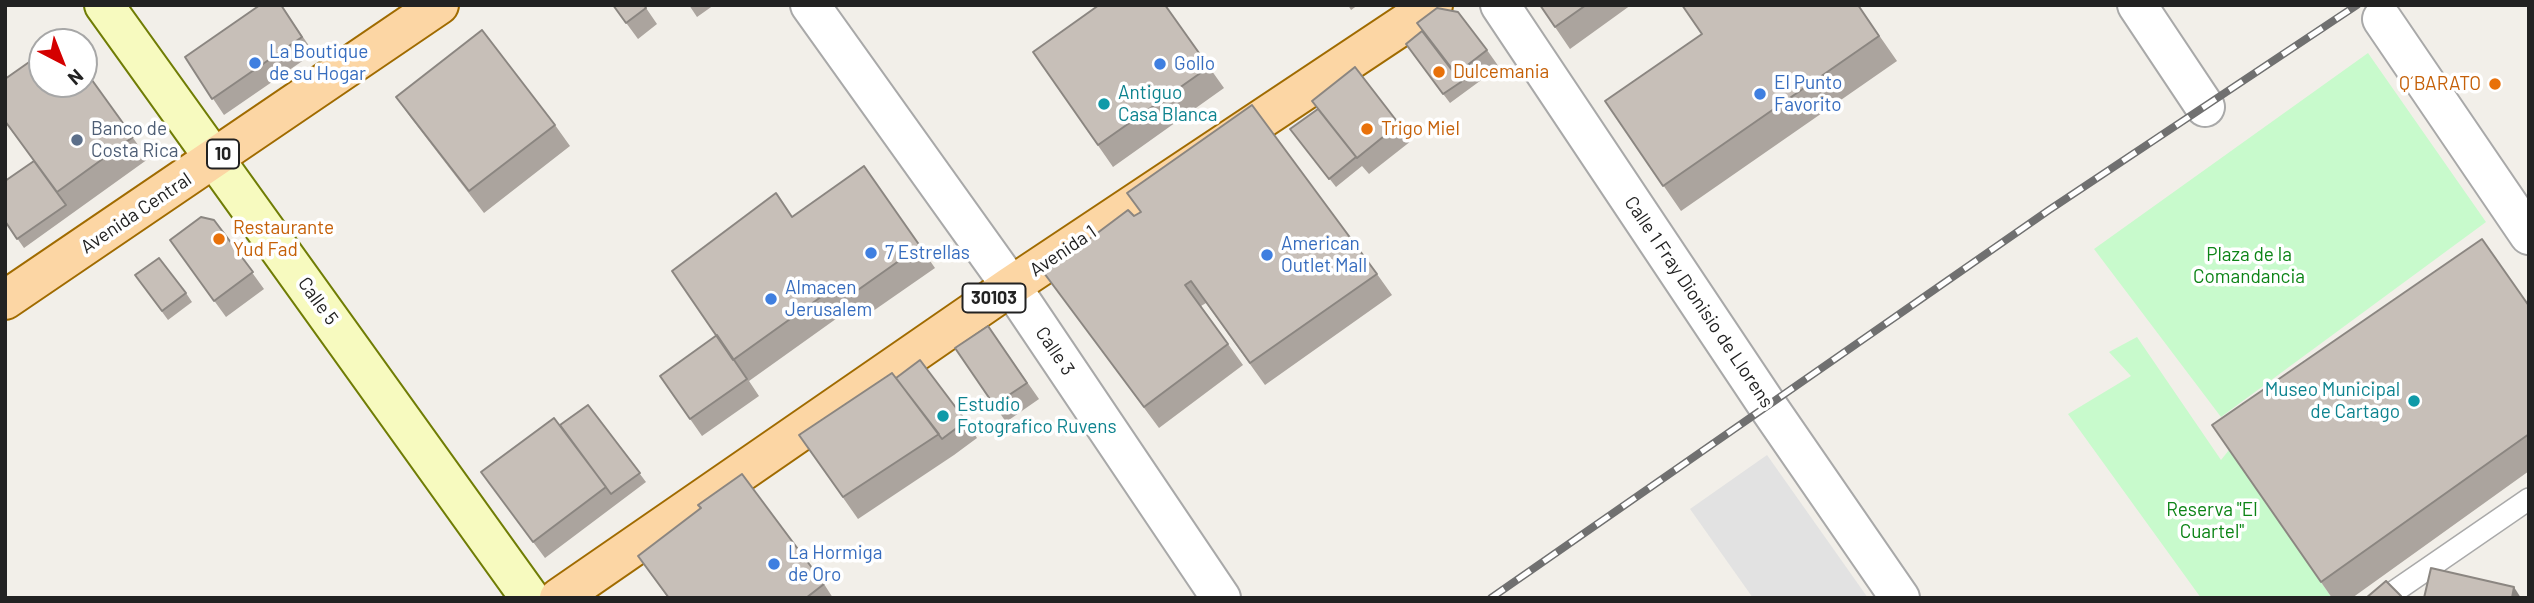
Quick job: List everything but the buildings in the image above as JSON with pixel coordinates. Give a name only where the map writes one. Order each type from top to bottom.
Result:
[{"type":"main road","name":"Calle 5","points":[[104,5],[530,598]]},
{"type":"main road","name":"Avenida Central","points":[[5,300],[439,5]]},
{"type":"main road","name":"Avenida 1","points":[[559,598],[1011,286],[1433,5]]},
{"type":"street","name":"Calle 3","points":[[810,5],[1011,286],[1221,598]]},
{"type":"street","name":"Calle 1 Fray Dionisio de Llorens","points":[[1500,5],[1900,598]]},
{"type":"street","points":[[2137,5],[2205,107]]},
{"type":"street","points":[[2382,19],[2529,235]]},
{"type":"lane","points":[[2385,598],[2529,499]]},
{"type":"lane","points":[[2433,586],[2438,562]]},
{"type":"green space","name":"Plaza de la Comandancia","points":[[2368,53],[2486,222],[2221,417],[2094,249]]},
{"type":"green space","name":"Reserva \"El Cuartel\"","points":[[2137,337],[2221,460],[2229,450],[2332,598],[2201,598],[2068,414],[2131,376],[2109,352]]},
{"type":"shaded area","points":[[1767,455],[1868,598],[1753,598],[1690,509]]},
{"type":"railway","points":[[1491,598],[2049,210],[2357,5]]},
{"type":"place","name":"La Boutique de su Hogar","points":[[255,63]]},
{"type":"place","name":"Gollo","points":[[1160,64]]},
{"type":"place","name":"Dulcemania","points":[[1439,72]]},
{"type":"place","name":"Q´BARATO","points":[[2495,84]]},
{"type":"place","name":"El Punto Favorito","points":[[1760,94]]},
{"type":"place","name":"Antiguo Casa Blanca","points":[[1104,104]]},
{"type":"place","name":"Trigo Miel","points":[[1367,129]]},
{"type":"place","name":"Banco de Costa Rica","points":[[77,140]]},
{"type":"place","name":"Restaurante Yud Fad","points":[[219,239]]},
{"type":"place","name":"7 Estrellas","points":[[871,253]]},
{"type":"place","name":"American Outlet Mall","points":[[1267,255]]},
{"type":"place","name":"Almacen Jerusalem","points":[[771,299]]},
{"type":"place","name":"Museo Municipal de Cartago","points":[[2414,401]]},
{"type":"place","name":"Estudio Fotografico Ruvens","points":[[943,416]]},
{"type":"place","name":"La Hormiga de Oro","points":[[774,564]]}]
